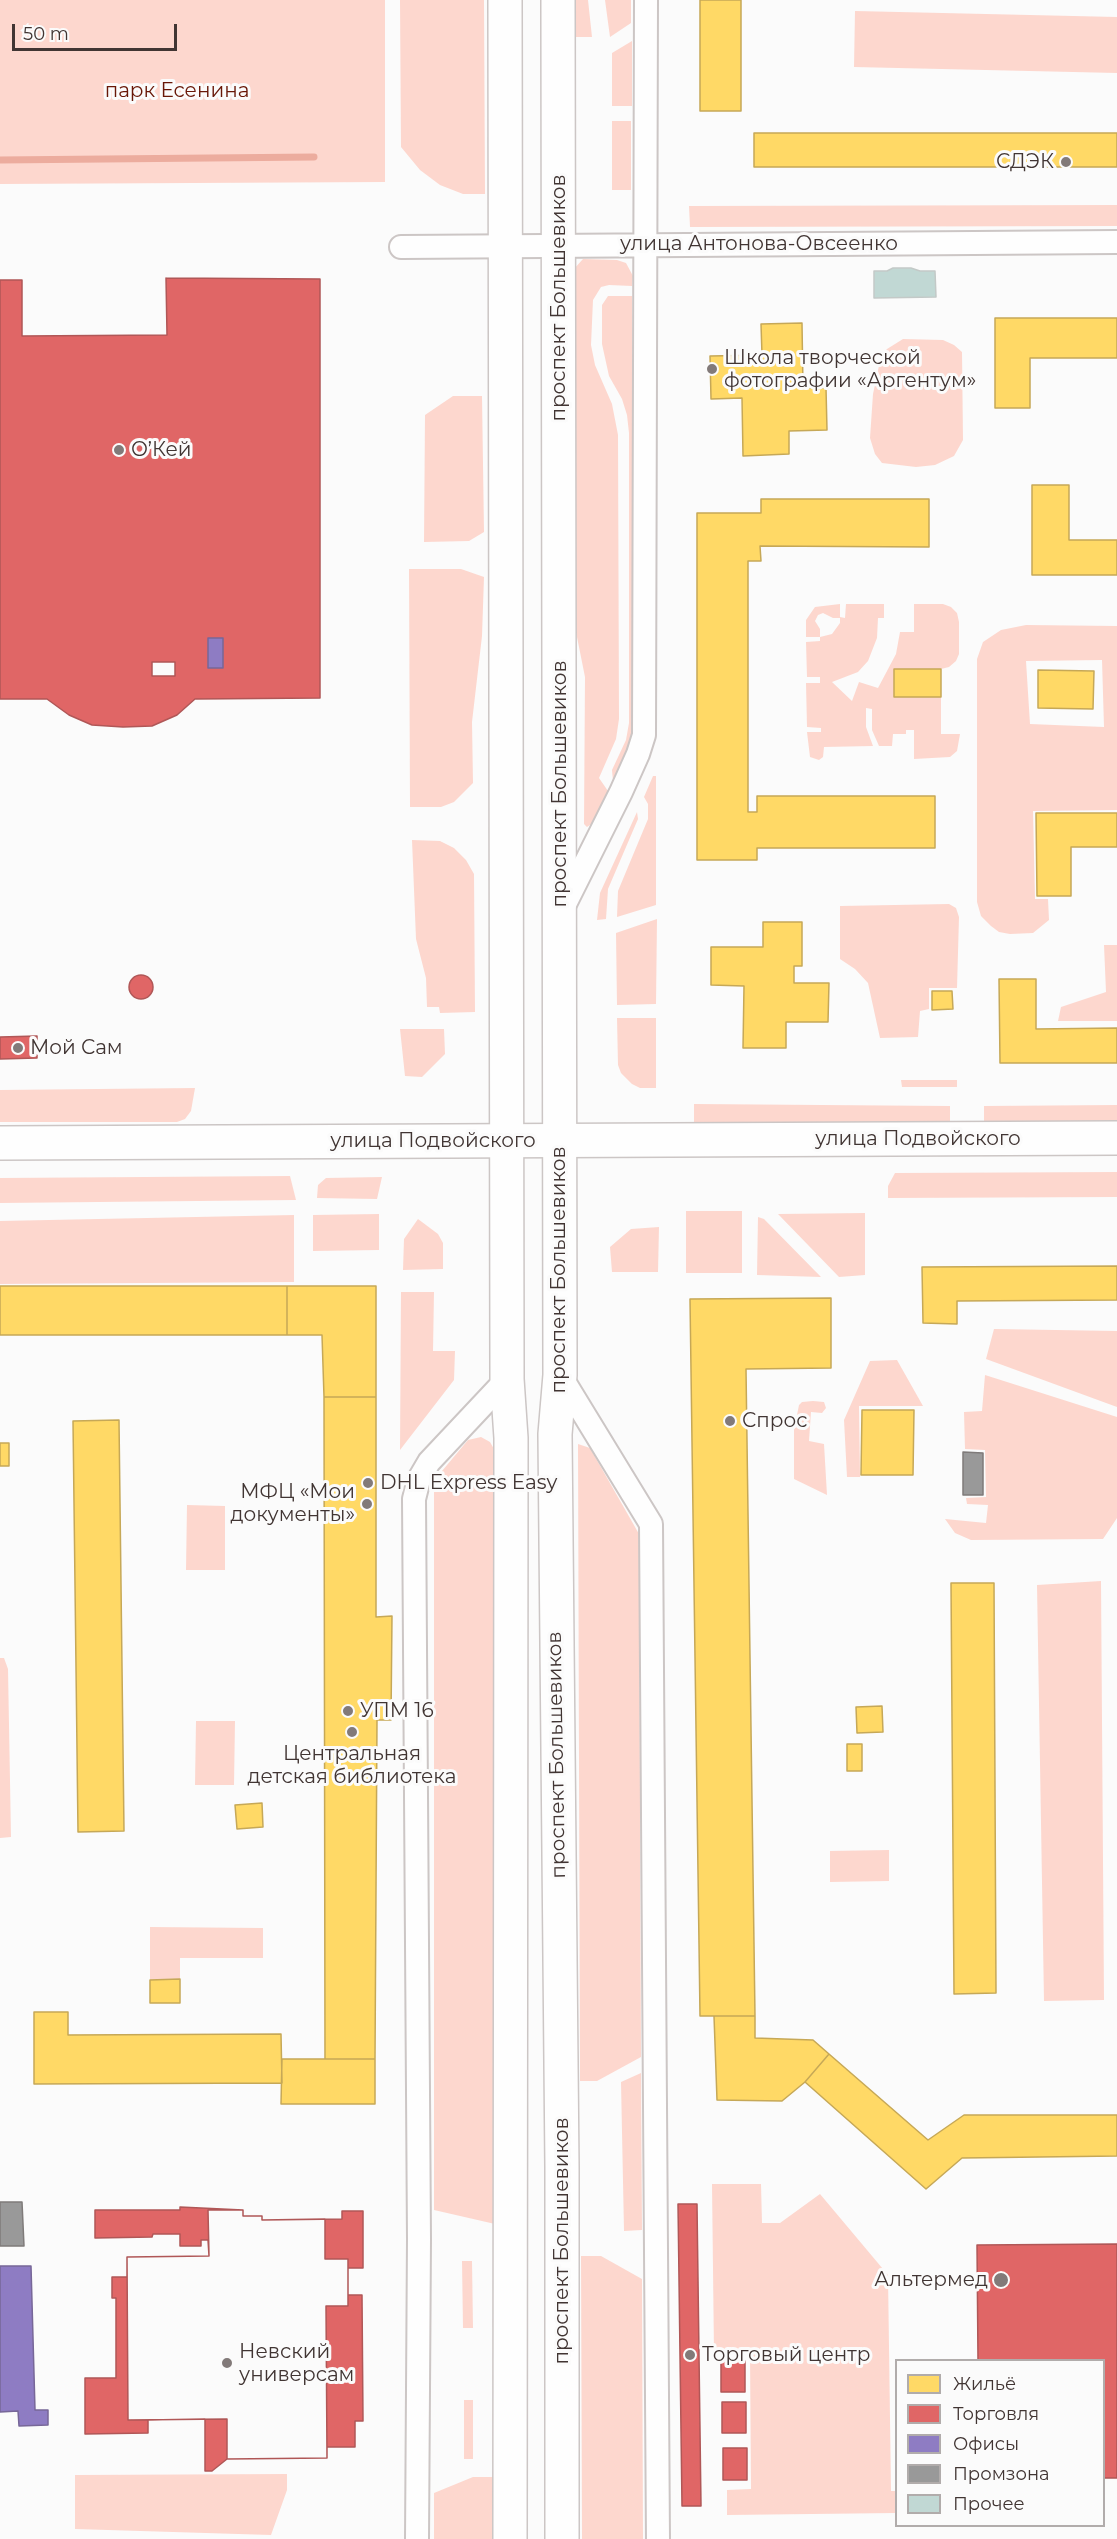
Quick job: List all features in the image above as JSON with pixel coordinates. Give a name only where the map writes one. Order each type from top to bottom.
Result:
[{"type":"main road","points":[[505,0],[507,1379],[511,1438],[510,2539]]},
{"type":"main road","name":"проспект Большевиков","points":[[558,0],[561,1376],[555,1458],[562,2179],[562,2539]]},
{"type":"main road","name":"улица Подвойского","points":[[0,1163],[1117,1138]]},
{"type":"main road","name":"улица Подвойского","points":[[0,1143],[507,1152]]},
{"type":"main road","name":"улица Подвойского","points":[[560,1151],[1117,1160]]},
{"type":"street","points":[[560,914],[621,792],[644,735],[646,0]]},
{"type":"street","name":"улица Антонова-Овсеенко","points":[[401,247],[1117,242]]},
{"type":"street","points":[[561,1376],[651,1524],[658,2539]]},
{"type":"street","points":[[417,2539],[419,2228],[414,1499],[419,1479],[429,1462],[507,1379]]},
{"type":"green space","name":"парк Есенина","points":[[0,0],[385,0],[385,182],[0,184]]},
{"type":"green space","points":[[400,0],[484,0],[485,194],[463,194],[440,185],[420,170],[401,147]]},
{"type":"green space","points":[[570,0],[588,0],[592,37],[570,37]]},
{"type":"green space","points":[[605,0],[631,0],[631,23],[610,37]]},
{"type":"green space","points":[[855,11],[1117,17],[1117,73],[854,67]]},
{"type":"green space","points":[[632,41],[632,106],[612,106],[612,53]]},
{"type":"green space","points":[[612,121],[631,121],[631,190],[612,190]]},
{"type":"green space","points":[[1117,205],[1117,226],[690,227],[689,206]]},
{"type":"green space","points":[[583,259],[617,260],[626,263],[633,276],[632,286],[601,287],[593,300],[591,345],[595,365],[612,404],[618,435],[619,719],[616,739],[599,778],[608,791],[593,823],[587,827],[584,824],[585,677],[573,617],[573,270]]},
{"type":"green space","points":[[608,296],[632,296],[634,723],[625,757],[613,781],[612,770],[626,740],[629,723],[629,433],[627,415],[622,399],[609,376],[602,344],[602,305]]},
{"type":"green space","points":[[903,339],[943,340],[962,352],[963,440],[954,456],[935,465],[916,467],[882,463],[875,454],[870,438],[873,394],[881,356],[887,349]]},
{"type":"green space","points":[[453,396],[482,396],[484,532],[469,541],[424,542],[425,415]]},
{"type":"green space","points":[[409,569],[461,569],[484,577],[482,636],[472,722],[473,783],[454,802],[441,807],[410,807]]},
{"type":"green space","points":[[840,604],[840,617],[845,618],[846,604],[884,604],[884,618],[878,618],[877,638],[868,661],[858,672],[832,682],[852,701],[859,682],[878,688],[896,654],[900,632],[914,632],[914,604],[943,604],[951,607],[957,613],[959,654],[956,661],[949,667],[941,669],[894,669],[894,697],[941,697],[941,734],[960,734],[957,751],[950,757],[914,759],[914,730],[906,730],[906,734],[893,734],[892,746],[879,746],[872,730],[872,709],[866,708],[866,727],[873,746],[824,747],[823,757],[819,760],[810,757],[807,732],[821,732],[821,728],[807,727],[806,683],[820,683],[820,677],[807,677],[806,642],[820,641],[820,637],[806,637],[806,620],[815,607]],"holes":[[[823,613],[833,618],[840,618],[840,623],[832,634],[820,637],[820,629],[815,621],[818,615]]]},
{"type":"green space","points":[[1026,625],[1117,626],[1117,810],[1033,811],[1035,899],[1048,899],[1049,920],[1033,933],[999,932],[981,916],[977,902],[977,659],[983,642],[1001,630]],"holes":[[[1102,660],[1104,727],[1030,724],[1026,661]]]},
{"type":"green space","points":[[653,776],[656,776],[656,905],[617,917],[618,891],[648,819],[648,804],[644,797]]},
{"type":"green space","points":[[637,812],[638,819],[608,889],[606,919],[597,920],[600,893]]},
{"type":"green space","points":[[412,840],[440,841],[454,848],[466,860],[474,874],[475,1012],[440,1013],[439,1007],[427,1007],[426,978],[416,939]]},
{"type":"green space","points":[[949,904],[956,908],[959,917],[957,988],[929,988],[929,1009],[920,1011],[918,1037],[880,1038],[868,983],[855,969],[840,959],[840,906]]},
{"type":"green space","points":[[657,919],[656,1004],[617,1005],[616,933]]},
{"type":"green space","points":[[1104,945],[1117,945],[1117,1021],[1058,1021],[1061,1007],[1106,992]]},
{"type":"green space","points":[[617,1018],[656,1018],[656,1088],[640,1088],[632,1084],[621,1073],[618,1065]]},
{"type":"green space","points":[[400,1029],[444,1029],[445,1054],[422,1077],[405,1076]]},
{"type":"green space","points":[[901,1080],[957,1080],[957,1087],[902,1087]]},
{"type":"green space","points":[[195,1088],[191,1111],[185,1119],[177,1122],[0,1122],[0,1090]]},
{"type":"green space","points":[[694,1104],[950,1106],[950,1126],[694,1123]]},
{"type":"green space","points":[[1117,1105],[1117,1124],[984,1125],[984,1106]]},
{"type":"green space","points":[[1117,1172],[1117,1197],[888,1198],[888,1186],[895,1173]]},
{"type":"green space","points":[[290,1176],[296,1200],[0,1203],[0,1178]]},
{"type":"green space","points":[[382,1177],[377,1199],[317,1198],[318,1185],[326,1178]]},
{"type":"green space","points":[[686,1211],[742,1211],[742,1273],[686,1273]]},
{"type":"green space","points":[[865,1213],[865,1275],[839,1277],[778,1214]]},
{"type":"green space","points":[[379,1214],[379,1250],[313,1251],[313,1215]]},
{"type":"green space","points":[[294,1215],[294,1282],[0,1284],[0,1221]]},
{"type":"green space","points":[[758,1217],[764,1219],[821,1277],[757,1275]]},
{"type":"green space","points":[[418,1219],[438,1234],[443,1243],[443,1269],[403,1270],[404,1239]]},
{"type":"green space","points":[[659,1227],[658,1272],[612,1272],[610,1247],[631,1229]]},
{"type":"green space","points":[[401,1292],[434,1292],[433,1351],[455,1351],[454,1380],[400,1450]]},
{"type":"green space","points":[[994,1329],[1117,1331],[1117,1407],[986,1359]]},
{"type":"green space","points":[[897,1360],[923,1406],[859,1406],[860,1477],[847,1477],[844,1420],[870,1361]]},
{"type":"green space","points":[[985,1375],[1117,1417],[1117,1518],[1103,1539],[971,1540],[955,1533],[945,1519],[986,1523],[988,1505],[967,1504],[966,1498],[986,1497],[985,1450],[965,1449],[964,1412],[982,1411]]},
{"type":"green space","points":[[802,1402],[824,1402],[826,1408],[822,1413],[811,1412],[809,1441],[824,1444],[827,1495],[794,1479],[794,1430],[799,1405]]},
{"type":"green space","points":[[481,1437],[490,1442],[494,1449],[495,2224],[434,2210],[434,1491],[442,1471],[468,1440]]},
{"type":"green space","points":[[578,1444],[590,1448],[639,1534],[641,2057],[597,2081],[580,2081]]},
{"type":"green space","points":[[187,1505],[225,1506],[225,1570],[186,1570]]},
{"type":"green space","points":[[1101,1581],[1104,2000],[1044,2001],[1037,1585]]},
{"type":"green space","points":[[0,1658],[4,1658],[8,1669],[11,1837],[0,1838]]},
{"type":"green space","points":[[196,1721],[235,1721],[234,1785],[195,1785]]},
{"type":"green space","points":[[889,1850],[889,1881],[830,1882],[830,1851]]},
{"type":"green space","points":[[150,1927],[263,1928],[263,1958],[180,1958],[180,1979],[150,1980]]},
{"type":"green space","points":[[641,2073],[642,2230],[624,2231],[621,2082]]},
{"type":"green space","points":[[712,2184],[761,2184],[762,2223],[780,2223],[820,2194],[888,2275],[891,2491],[895,2491],[895,2513],[727,2515],[727,2490],[751,2489],[750,2354],[714,2354]]},
{"type":"green space","points":[[581,2256],[601,2256],[642,2279],[643,2539],[582,2539]]},
{"type":"green space","points":[[462,2261],[472,2261],[473,2328],[463,2328]]},
{"type":"green space","points":[[464,2400],[473,2400],[473,2459],[464,2459]]},
{"type":"green space","points":[[287,2474],[287,2490],[271,2535],[75,2529],[75,2475]]},
{"type":"green space","points":[[473,2477],[495,2477],[495,2539],[434,2539],[434,2493]]},
{"type":"building: Жильё","points":[[700,0],[741,0],[741,111],[700,111]]},
{"type":"building: Жильё","points":[[754,133],[1117,133],[1117,167],[754,167]]},
{"type":"building: Жильё","points":[[995,318],[1117,318],[1117,358],[1030,358],[1030,408],[995,408]]},
{"type":"building: Жильё","points":[[802,323],[803,388],[826,388],[827,430],[789,431],[789,454],[743,456],[742,398],[711,399],[710,356],[762,355],[761,324]]},
{"type":"building: Жильё","points":[[1032,485],[1069,485],[1069,540],[1117,540],[1117,575],[1032,575]]},
{"type":"building: Жильё","points":[[761,499],[929,499],[929,547],[760,546],[761,561],[748,561],[748,812],[757,812],[757,796],[935,796],[935,848],[757,848],[757,860],[697,860],[697,513],[761,513]]},
{"type":"building: Жильё","points":[[894,669],[941,669],[941,697],[894,697]]},
{"type":"building: Жильё","points":[[1038,670],[1094,671],[1093,709],[1038,708]]},
{"type":"building: Жильё","points":[[1036,813],[1117,813],[1117,847],[1071,847],[1071,896],[1037,896]]},
{"type":"building: Жильё","points":[[763,922],[802,922],[802,966],[794,966],[794,983],[829,983],[828,1022],[786,1022],[786,1048],[743,1048],[744,986],[711,985],[711,947],[763,947]]},
{"type":"building: Жильё","points":[[999,979],[1036,979],[1036,1029],[1117,1028],[1117,1063],[1000,1063]]},
{"type":"building: Жильё","points":[[932,991],[952,991],[953,1009],[932,1010]]},
{"type":"building: Жильё","points":[[1117,1266],[1117,1300],[957,1301],[957,1324],[923,1323],[922,1267]]},
{"type":"building: Жильё","points":[[0,1286],[287,1286],[287,1335],[0,1335]]},
{"type":"building: Жильё","points":[[287,1286],[376,1286],[376,1397],[324,1397],[322,1335],[287,1335]]},
{"type":"building: Жильё","points":[[831,1298],[831,1368],[746,1369],[755,2016],[700,2016],[690,1299]]},
{"type":"building: Жильё","points":[[324,1397],[376,1397],[376,1617],[392,1616],[391,1720],[377,1720],[375,2059],[325,2059]]},
{"type":"building: Жильё","points":[[862,1410],[914,1410],[913,1475],[861,1475]]},
{"type":"building: Жильё","points":[[119,1420],[124,1831],[78,1832],[73,1421]]},
{"type":"building: Жильё","points":[[0,1443],[9,1443],[9,1466],[0,1466]]},
{"type":"building: Жильё","points":[[951,1583],[994,1583],[996,1993],[954,1994]]},
{"type":"building: Жильё","points":[[882,1706],[883,1732],[857,1733],[856,1707]]},
{"type":"building: Жильё","points":[[847,1744],[862,1744],[862,1771],[847,1771]]},
{"type":"building: Жильё","points":[[262,1803],[263,1827],[237,1829],[235,1805]]},
{"type":"building: Жильё","points":[[180,1979],[180,2003],[150,2003],[150,1980]]},
{"type":"building: Жильё","points":[[34,2012],[68,2012],[68,2035],[281,2034],[282,2083],[34,2084]]},
{"type":"building: Жильё","points":[[714,2016],[755,2016],[755,2038],[813,2040],[829,2054],[805,2082],[782,2101],[717,2100]]},
{"type":"building: Жильё","points":[[829,2054],[928,2140],[964,2115],[1117,2115],[1117,2156],[962,2158],[926,2189],[805,2082]]},
{"type":"building: Жильё","points":[[282,2059],[375,2059],[375,2104],[281,2104]]},
{"type":"building: Торговля","points":[[166,278],[320,279],[320,698],[195,699],[177,715],[152,726],[92,725],[69,715],[47,699],[0,699],[0,280],[22,280],[22,336],[167,335]]},
{"type":"building: Торговля","points":[[152,662],[175,662],[175,676],[152,676]]},
{"type":"building: Торговля","points":[[136,975],[146,975],[153,982],[153,992],[146,999],[136,999],[129,992],[129,982]]},
{"type":"building: Торговля","name":"Мой Сам","points":[[37,1036],[37,1058],[0,1059],[0,1037]]},
{"type":"building: Торговля","name":"Торговый центр","points":[[678,2204],[697,2204],[701,2506],[682,2506]]},
{"type":"building: Торговля","name":"Невский универсам","points":[[180,2207],[243,2210],[243,2216],[262,2216],[262,2220],[342,2219],[342,2211],[363,2211],[363,2268],[348,2268],[348,2295],[362,2295],[363,2421],[355,2421],[355,2447],[327,2447],[327,2458],[227,2459],[212,2471],[205,2471],[205,2419],[148,2420],[148,2433],[85,2434],[85,2378],[116,2378],[116,2298],[112,2298],[112,2277],[127,2277],[127,2257],[209,2256],[208,2240],[201,2240],[201,2246],[180,2246],[180,2234],[95,2238],[95,2210],[180,2210]]},
{"type":"building: Торговля","name":"Невский универсам","points":[[208,2210],[243,2210],[243,2216],[262,2216],[262,2220],[325,2219],[325,2259],[348,2259],[348,2306],[326,2306],[327,2458],[227,2459],[227,2419],[128,2420],[127,2257],[209,2256]]},
{"type":"building: Торговля","points":[[1117,2244],[1117,2478],[1105,2478],[1105,2359],[978,2359],[977,2245]]},
{"type":"building: Торговля","points":[[721,2361],[745,2361],[745,2392],[721,2392]]},
{"type":"building: Торговля","points":[[722,2402],[746,2402],[746,2433],[722,2433]]},
{"type":"building: Торговля","points":[[723,2448],[747,2448],[747,2480],[723,2480]]},
{"type":"building: Офисы","points":[[208,638],[223,638],[223,668],[208,668]]},
{"type":"building: Офисы","points":[[0,2266],[31,2266],[35,2410],[48,2410],[48,2425],[19,2426],[18,2411],[0,2412]]},
{"type":"building: Промзона","points":[[963,1452],[983,1453],[983,1495],[963,1495]]},
{"type":"building: Промзона","points":[[0,2202],[22,2202],[24,2246],[0,2246]]},
{"type":"building: Прочее","points":[[893,268],[935,271],[936,297],[874,298],[874,271],[887,271]]},
{"type":"waterway","points":[[0,160],[314,157]]},
{"type":"place","name":"СДЭК","points":[[1066,162]]},
{"type":"place","name":"Школа творческой фотографии «Аргентум»","points":[[712,369]]},
{"type":"place","name":"О’Кей","points":[[119,450]]},
{"type":"place","name":"Мой Сам","points":[[18,1048]]},
{"type":"place","name":"Спрос","points":[[730,1421]]},
{"type":"place","name":"DHL Express Easy","points":[[368,1483]]},
{"type":"place","name":"МФЦ «Мои документы»","points":[[367,1504]]},
{"type":"place","name":"УПМ 16","points":[[348,1711]]},
{"type":"place","name":"Центральная детская библиотека","points":[[352,1732]]},
{"type":"place","name":"Альтермед","points":[[1001,2280]]},
{"type":"place","name":"Торговый центр","points":[[690,2355]]},
{"type":"place","name":"Невский универсам","points":[[227,2363]]}]
